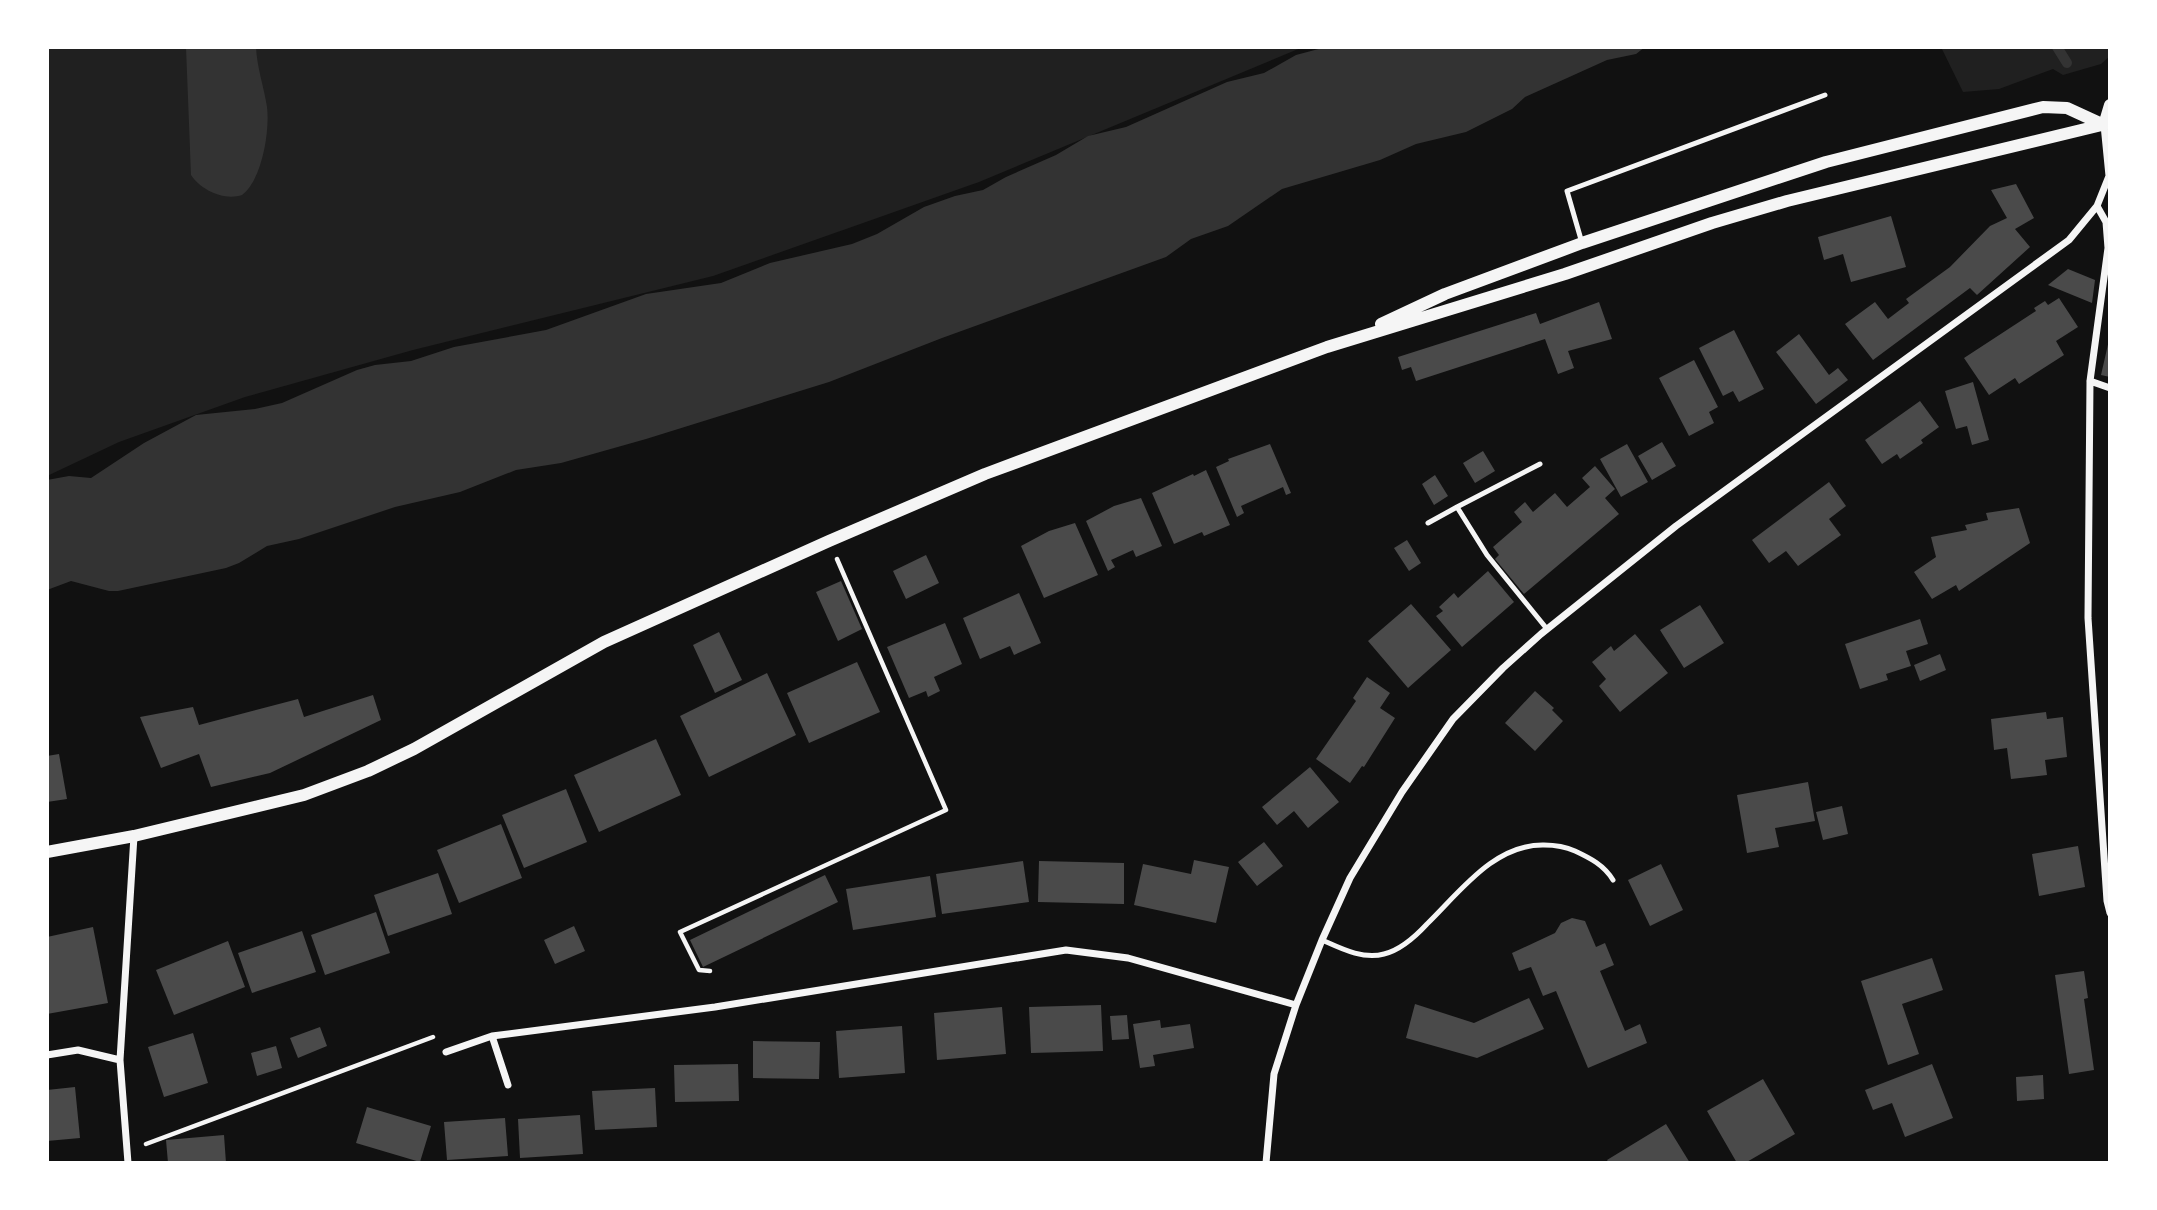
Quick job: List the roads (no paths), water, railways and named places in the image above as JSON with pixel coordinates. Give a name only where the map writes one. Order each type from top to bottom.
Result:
[{"type":"street","points":[[1266,1163],[1274,1074],[1296,1005],[1322,940],[1350,878],[1402,792],[1453,719],[1503,667],[1676,526],[2069,240],[2097,206],[2109,176],[2110,105]]},
{"type":"street","points":[[1339,344],[1445,294],[1582,243],[1826,162],[2043,107],[2067,108],[2108,125]]},
{"type":"street","points":[[47,852],[134,836],[304,795],[368,771],[414,749],[604,642],[829,541],[998,469],[1339,344],[1787,201],[2108,125]]},
{"type":"street","points":[[2097,206],[2106,222],[2108,247],[2090,381],[2088,618],[2110,913]]},
{"type":"street","points":[[2090,381],[2110,388]]},
{"type":"street","points":[[128,1163],[120,1060],[134,836]]},
{"type":"street","points":[[446,1052],[492,1036],[715,1007],[1066,950],[1128,958],[1296,1005]]},
{"type":"street","points":[[492,1036],[508,1085]]},
{"type":"street","points":[[47,1055],[78,1050],[120,1060]]},
{"type":"lane","points":[[1582,243],[1567,191],[1825,95]]},
{"type":"lane","points":[[1428,523],[1541,464]]},
{"type":"lane","points":[[1457,507],[1487,555],[1547,629]]},
{"type":"lane","points":[[1322,940],[1369,956],[1391,952],[1416,936],[1497,859],[1527,846],[1568,848],[1591,858],[1613,880]]},
{"type":"waterway","points":[[2057,47],[2067,63]]}]
